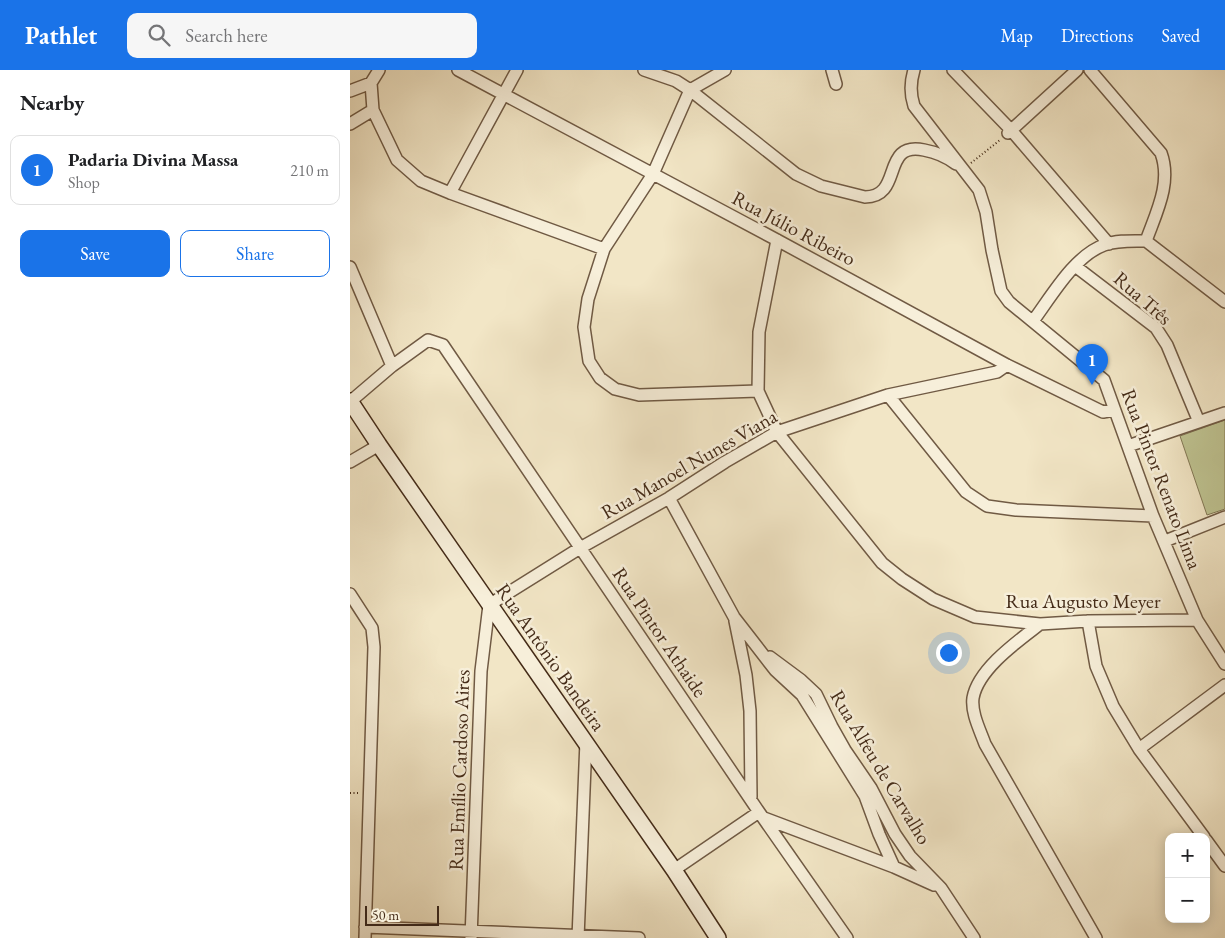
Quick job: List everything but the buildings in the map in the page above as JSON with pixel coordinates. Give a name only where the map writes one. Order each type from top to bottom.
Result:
[{"type":"street","points":[[379,70],[372,83],[373,110],[397,160],[421,181],[604,248]]},
{"type":"street","name":"Rua Júlio Ribeiro","points":[[458,70],[1007,365],[1103,412],[1114,410]]},
{"type":"street","points":[[450,193],[516,70]]},
{"type":"street","points":[[644,70],[676,81],[690,90],[796,174],[821,186],[872,197],[879,194],[889,181],[898,156],[913,148],[929,151],[950,160],[963,170]]},
{"type":"street","points":[[725,70],[690,90],[653,174],[604,248],[588,299],[584,327],[589,361],[600,378],[615,389],[639,395],[758,391],[759,332],[777,240]]},
{"type":"street","points":[[832,70],[836,84]]},
{"type":"street","name":"Rua Pintor Renato Lima","points":[[914,70],[911,84],[911,98],[914,106],[979,190],[986,212],[992,250],[1002,291],[1009,302],[1104,380],[1110,392],[1114,410],[1153,516],[1197,620],[1225,664]]},
{"type":"street","points":[[953,70],[1109,244]]},
{"type":"street","points":[[1009,132],[1077,70]]},
{"type":"street","points":[[1090,70],[1161,153],[1164,161],[1165,172],[1162,198],[1146,241]]},
{"type":"street","points":[[350,91],[372,83]]},
{"type":"street","points":[[350,124],[373,110]]},
{"type":"street","points":[[1033,321],[1075,266],[1096,249],[1126,241],[1146,241],[1225,302]]},
{"type":"street","name":"Rua Três","points":[[1075,266],[1156,328],[1167,345],[1199,422]]},
{"type":"street","points":[[350,267],[390,361],[350,401]]},
{"type":"street","points":[[1212,292],[1225,309]]},
{"type":"street","name":"Rua Pintor Athaide","points":[[390,361],[428,340],[443,345],[761,815],[847,938]]},
{"type":"street","name":"Rua Manoel Nunes Viana","points":[[489,605],[580,548],[669,498],[725,462],[777,432],[888,395],[997,372],[1007,365]]},
{"type":"street","name":"Rua Augusto Meyer","points":[[758,391],[777,432],[882,563],[902,579],[933,599],[975,617],[1040,624],[1088,621],[1197,620]]},
{"type":"street","points":[[888,395],[966,492],[987,506],[1016,510],[1153,516]]},
{"type":"street","name":"Rua Antônio Bandeira","points":[[350,401],[489,605],[586,741],[718,938]]},
{"type":"street","points":[[1128,446],[1225,413]]},
{"type":"street","points":[[350,462],[379,446]]},
{"type":"street","name":"Rua Alfeu de Carvalho","points":[[669,498],[734,617],[775,670],[802,696],[865,796],[894,867]]},
{"type":"street","points":[[1165,541],[1225,518]]},
{"type":"street","points":[[350,594],[372,628],[374,647],[365,932],[640,938]]},
{"type":"street","name":"Rua Emílio Cardoso Aires","points":[[471,935],[481,671],[489,605]]},
{"type":"street","points":[[734,617],[747,684],[750,711],[750,797]]},
{"type":"street","points":[[1088,621],[1096,666],[1114,706],[1139,749],[1201,833]]},
{"type":"street","points":[[1040,624],[1017,642],[979,681],[973,699],[974,715],[985,744],[1096,938]]},
{"type":"street","name":"Rua Alfeu de Carvalho","points":[[761,652],[794,674],[816,694],[836,735],[870,788],[895,834],[910,856],[940,888],[974,938]]},
{"type":"street","points":[[1139,749],[1225,685]]},
{"type":"street","points":[[578,937],[586,741]]},
{"type":"street","points":[[674,870],[761,815],[894,867],[940,888]]},
{"type":"street","points":[[1210,845],[1225,866]]},
{"type":"path","points":[[963,170],[1009,132]]},
{"type":"green space","points":[[1225,420],[1225,509],[1207,515],[1180,436]]},
{"type":"place","name":"Padaria Divina Massa","points":[[1092,385]]}]
